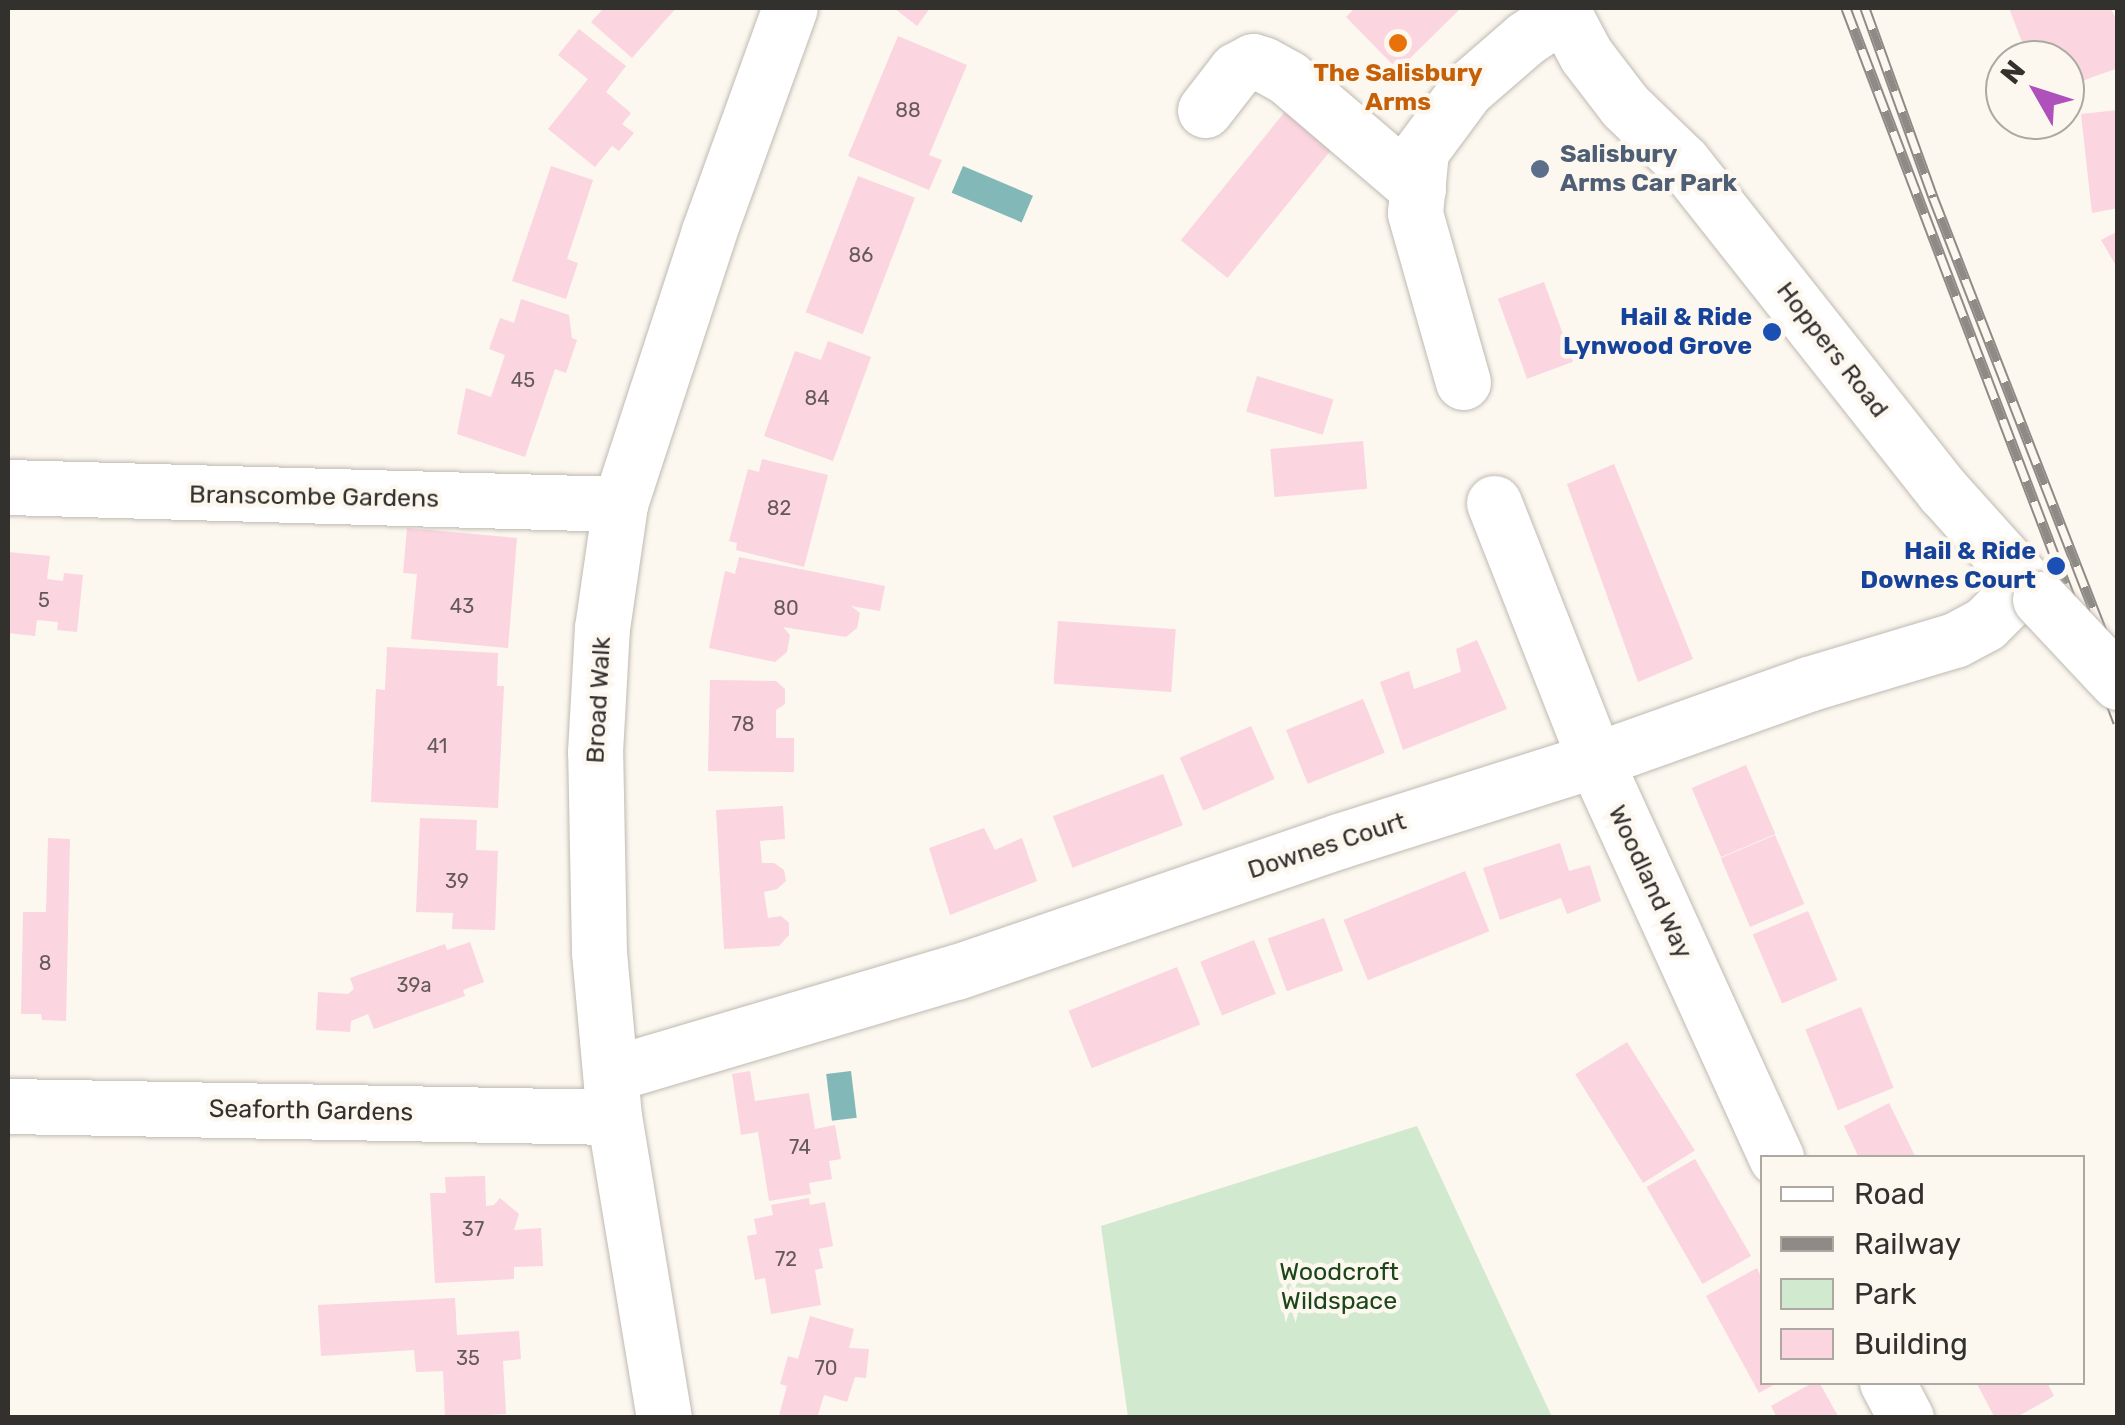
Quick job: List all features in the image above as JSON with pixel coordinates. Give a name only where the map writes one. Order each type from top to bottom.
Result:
[{"type":"street","name":"Broad Walk","points":[[664,1418],[612,1095],[599,952],[596,752],[602,628],[620,504],[708,234],[790,8]]},
{"type":"street","points":[[1463,382],[1415,212],[1422,151],[1438,123],[1466,90],[1563,10]]},
{"type":"street","name":"Hoppers Road","points":[[1563,10],[1586,55],[1625,106],[1683,162],[1944,492],[2118,682]]},
{"type":"street","points":[[1205,110],[1236,70],[1252,61],[1262,64],[1288,78],[1418,189]]},
{"type":"street","name":"Branscombe Gardens","points":[[8,488],[620,504]]},
{"type":"street","name":"Woodland Way","points":[[1494,503],[1595,760],[1775,1155]]},
{"type":"street","name":"Downes Court","points":[[612,1095],[956,972],[1339,842],[1595,760],[1808,684],[1955,640],[2032,592]]},
{"type":"street","name":"Seaforth Gardens","points":[[8,1106],[612,1095]]},
{"type":"street","points":[[1890,1385],[1906,1418]]},
{"type":"green space","name":"Woodcroft Wildspace","points":[[1417,1126],[1552,1417],[1128,1417],[1101,1226]]},
{"type":"water","points":[[963,166],[1033,196],[1022,222],[952,193]]},
{"type":"water","points":[[851,1071],[857,1118],[832,1121],[826,1074]]},
{"type":"building","points":[[604,8],[676,8],[632,58],[591,22]]},
{"type":"building","points":[[894,8],[930,8],[917,26]]},
{"type":"building","name":"The Salisbury Arms","points":[[1355,8],[1461,8],[1398,70],[1346,17]]},
{"type":"building","points":[[2009,8],[2111,8],[2118,25],[2118,68],[2085,80],[2085,40],[2021,40]]},
{"type":"building","points":[[579,29],[626,66],[606,92],[631,113],[622,124],[634,133],[619,151],[612,146],[595,167],[548,129],[588,79],[558,55]]},
{"type":"building","points":[[898,36],[967,65],[929,155],[942,160],[929,190],[848,156]]},
{"type":"building","points":[[1296,98],[1343,136],[1227,278],[1181,240]]},
{"type":"building","points":[[2118,110],[2118,208],[2092,213],[2085,114]]},
{"type":"building","points":[[551,166],[593,180],[567,259],[578,263],[566,299],[512,281]]},
{"type":"building","points":[[858,176],[915,198],[863,334],[806,312]]},
{"type":"building","points":[[2118,231],[2118,269],[2101,240]]},
{"type":"building","points":[[1544,282],[1573,362],[1527,379],[1498,299]]},
{"type":"building","points":[[521,299],[569,315],[572,338],[577,340],[566,373],[555,369],[525,457],[457,434],[466,388],[491,397],[505,355],[489,349],[500,318],[514,323]]},
{"type":"building","points":[[828,341],[871,357],[833,461],[764,436],[795,351],[821,360]]},
{"type":"building","points":[[1257,376],[1334,399],[1323,435],[1246,411]]},
{"type":"building","points":[[1363,441],[1367,489],[1275,497],[1270,449]]},
{"type":"building","points":[[762,459],[828,475],[804,567],[736,550],[737,543],[729,541],[748,469],[759,472]]},
{"type":"building","points":[[1614,464],[1693,659],[1638,682],[1567,484]]},
{"type":"building","points":[[407,528],[517,538],[508,648],[411,639],[417,574],[403,573]]},
{"type":"building","points":[[8,552],[50,556],[47,579],[63,581],[64,573],[83,575],[77,632],[57,630],[58,622],[37,620],[35,636],[8,633]]},
{"type":"building","points":[[739,557],[885,586],[880,611],[851,606],[860,613],[857,628],[846,637],[783,627],[790,635],[787,652],[775,662],[709,648],[725,571],[735,574]]},
{"type":"building","points":[[1058,621],[1176,629],[1171,692],[1054,684]]},
{"type":"building","points":[[1477,640],[1507,709],[1403,750],[1380,682],[1409,671],[1414,689],[1461,672],[1456,649]]},
{"type":"building","points":[[387,647],[498,653],[497,686],[504,686],[498,808],[371,802],[376,689],[385,690]]},
{"type":"building","points":[[710,680],[776,681],[785,689],[785,704],[776,710],[776,738],[794,738],[794,772],[708,771]]},
{"type":"building","points":[[1363,699],[1385,753],[1308,784],[1286,730]]},
{"type":"building","points":[[1251,726],[1275,779],[1203,811],[1180,758]]},
{"type":"building","points":[[1746,765],[1775,834],[1721,857],[1692,788]]},
{"type":"building","points":[[1163,774],[1183,825],[1073,868],[1053,816]]},
{"type":"building","points":[[783,806],[785,839],[760,841],[762,863],[774,863],[784,870],[786,881],[777,889],[764,892],[768,918],[781,916],[789,923],[789,935],[779,946],[724,949],[716,810]]},
{"type":"building","points":[[420,818],[477,820],[476,850],[498,851],[495,930],[452,929],[453,913],[416,912]]},
{"type":"building","points":[[984,828],[995,850],[1022,838],[1037,881],[950,915],[929,848]]},
{"type":"building","points":[[1775,835],[1804,904],[1750,927],[1721,858]]},
{"type":"building","points":[[48,838],[70,839],[66,1021],[42,1020],[41,1014],[21,1014],[23,912],[46,912]]},
{"type":"building","points":[[1560,843],[1569,871],[1590,865],[1601,901],[1567,914],[1561,898],[1500,920],[1483,868]]},
{"type":"building","points":[[1465,871],[1489,931],[1368,980],[1344,920]]},
{"type":"building","points":[[1808,911],[1837,980],[1782,1003],[1753,934]]},
{"type":"building","points":[[1324,918],[1343,971],[1287,991],[1268,939]]},
{"type":"building","points":[[1254,940],[1276,994],[1222,1016],[1200,962]]},
{"type":"building","points":[[470,942],[484,982],[463,990],[465,996],[374,1029],[368,1014],[351,1021],[350,1032],[316,1030],[318,992],[348,994],[354,989],[350,978],[445,944],[447,950]]},
{"type":"building","points":[[1177,967],[1200,1024],[1092,1068],[1069,1011]]},
{"type":"building","points":[[1861,1007],[1894,1088],[1838,1110],[1805,1029]]},
{"type":"building","points":[[1627,1042],[1695,1151],[1643,1183],[1575,1074]]},
{"type":"building","points":[[750,1071],[755,1101],[809,1093],[815,1129],[835,1125],[841,1159],[829,1161],[832,1179],[809,1183],[811,1194],[769,1201],[758,1132],[741,1135],[732,1074]]},
{"type":"building","points":[[1889,1103],[1915,1155],[1858,1155],[1844,1126]]},
{"type":"building","points":[[1695,1159],[1751,1256],[1703,1284],[1647,1187]]},
{"type":"building","points":[[485,1176],[486,1206],[494,1205],[500,1198],[519,1214],[514,1230],[541,1228],[543,1266],[514,1267],[514,1279],[435,1283],[430,1193],[446,1193],[445,1177]]},
{"type":"building","points":[[809,1198],[810,1205],[825,1202],[833,1246],[819,1249],[823,1268],[815,1270],[821,1305],[771,1314],[765,1278],[755,1280],[747,1236],[757,1234],[754,1219],[773,1215],[771,1205]]},
{"type":"building","points":[[1757,1268],[1760,1385],[1774,1385],[1759,1393],[1706,1296]]},
{"type":"building","points":[[455,1298],[457,1335],[519,1331],[521,1359],[503,1361],[506,1414],[445,1417],[443,1371],[416,1372],[414,1350],[321,1356],[318,1305]]},
{"type":"building","points":[[810,1316],[854,1329],[849,1348],[869,1349],[866,1378],[855,1377],[847,1402],[824,1395],[818,1415],[779,1416],[787,1386],[780,1384],[788,1356],[798,1359]]},
{"type":"building","points":[[1809,1385],[1821,1385],[1839,1418],[1777,1418],[1771,1406]]},
{"type":"building","points":[[1978,1385],[2048,1385],[2054,1396],[2015,1418],[1995,1418]]},
{"type":"railway","points":[[1846,8],[2118,722]]},
{"type":"railway","points":[[1865,8],[1933,197],[2118,672]]},
{"type":"place","name":"The Salisbury Arms","points":[[1398,43]]},
{"type":"place","name":"Salisbury Arms Car Park","points":[[1540,169]]},
{"type":"place","name":"Hail & Ride Lynwood Grove","points":[[1772,332]]},
{"type":"place","name":"Hail & Ride Downes Court","points":[[2056,566]]}]
